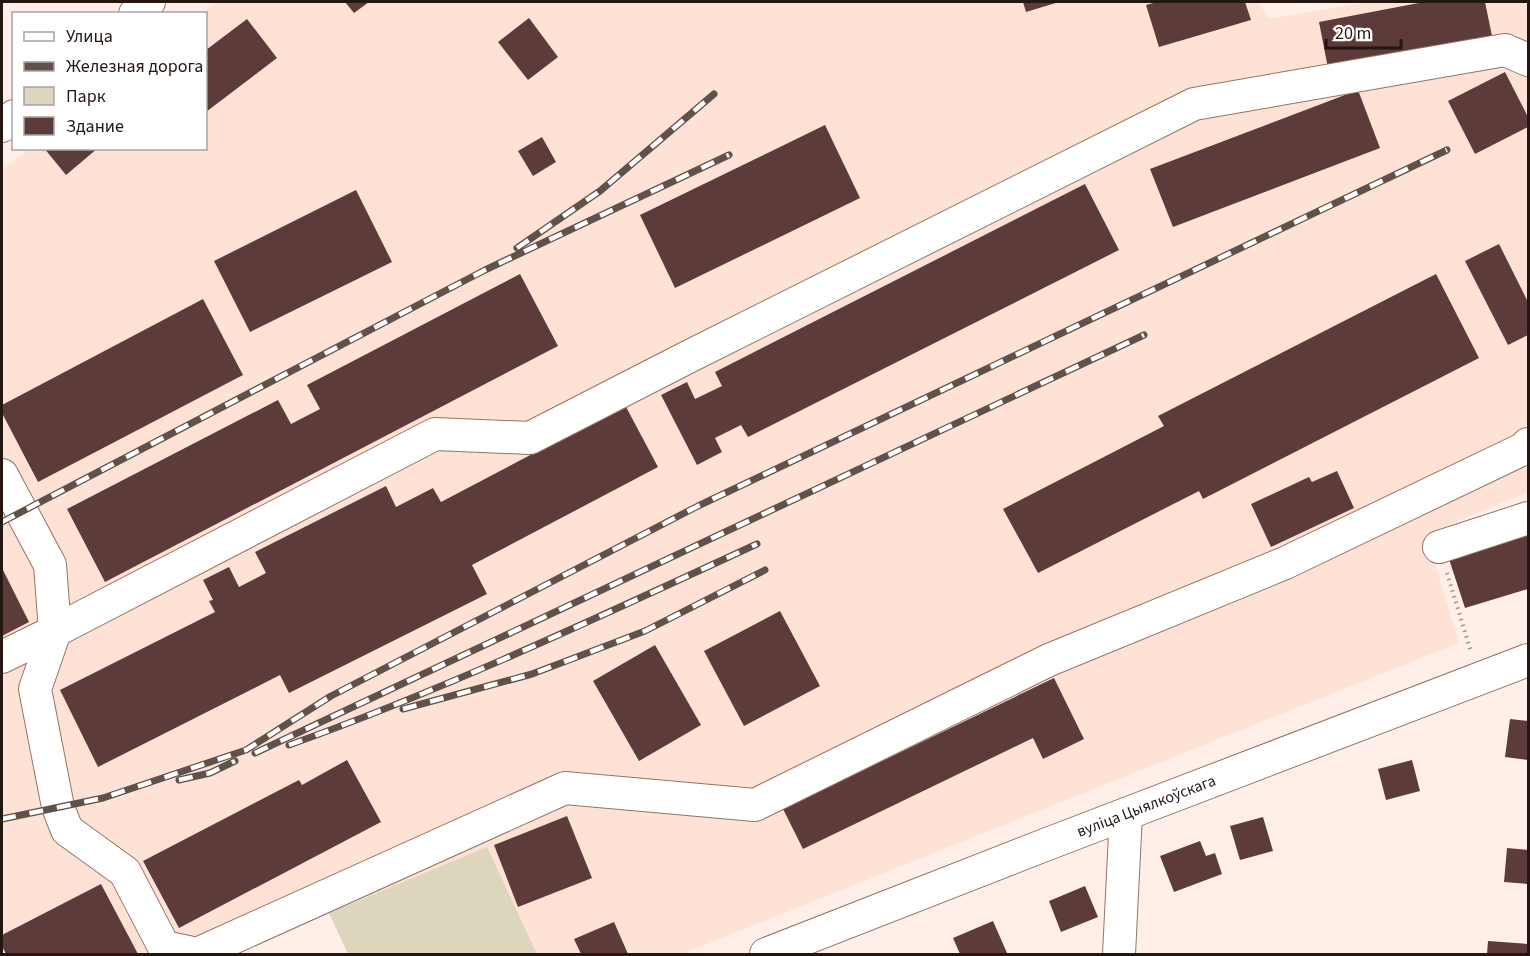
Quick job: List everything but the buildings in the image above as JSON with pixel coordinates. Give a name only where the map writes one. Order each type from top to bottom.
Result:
[{"type":"street","points":[[137,12],[149,2]]},
{"type":"street","points":[[2,657],[435,434],[530,438],[1194,104],[1505,50],[1528,60]]},
{"type":"street","points":[[2,475],[50,565],[55,631],[35,689],[58,807],[67,830],[125,872],[164,947],[197,954],[565,788],[754,805],[1049,660],[1285,563],[1523,449],[1528,444]]},
{"type":"street","points":[[1439,547],[1528,518]]},
{"type":"street","name":"вуліца Цыялкоўскага","points":[[766,954],[1528,660]]},
{"type":"street","points":[[1119,954],[1126,814]]},
{"type":"path","points":[[1439,547],[1480,678]]},
{"type":"shaded area","points":[[217,2],[1258,2],[1269,19],[1370,2],[1528,2],[1528,492],[1426,534],[1459,643],[682,954],[537,954],[486,848],[229,954],[2,954],[2,170],[28,150],[207,150],[207,12],[203,12]]},
{"type":"green space","points":[[487,847],[537,954],[348,954],[329,913]]},
{"type":"railway","points":[[517,248],[600,191],[714,94]]},
{"type":"railway","points":[[2,819],[103,798],[246,750],[331,696],[698,506],[1447,150]]},
{"type":"railway","points":[[2,522],[485,270],[729,155]]},
{"type":"railway","points":[[255,753],[1144,335]]},
{"type":"railway","points":[[289,745],[467,675],[757,544]]},
{"type":"railway","points":[[403,709],[532,674],[645,631],[765,570]]},
{"type":"railway","points":[[179,780],[210,773],[235,761]]}]
